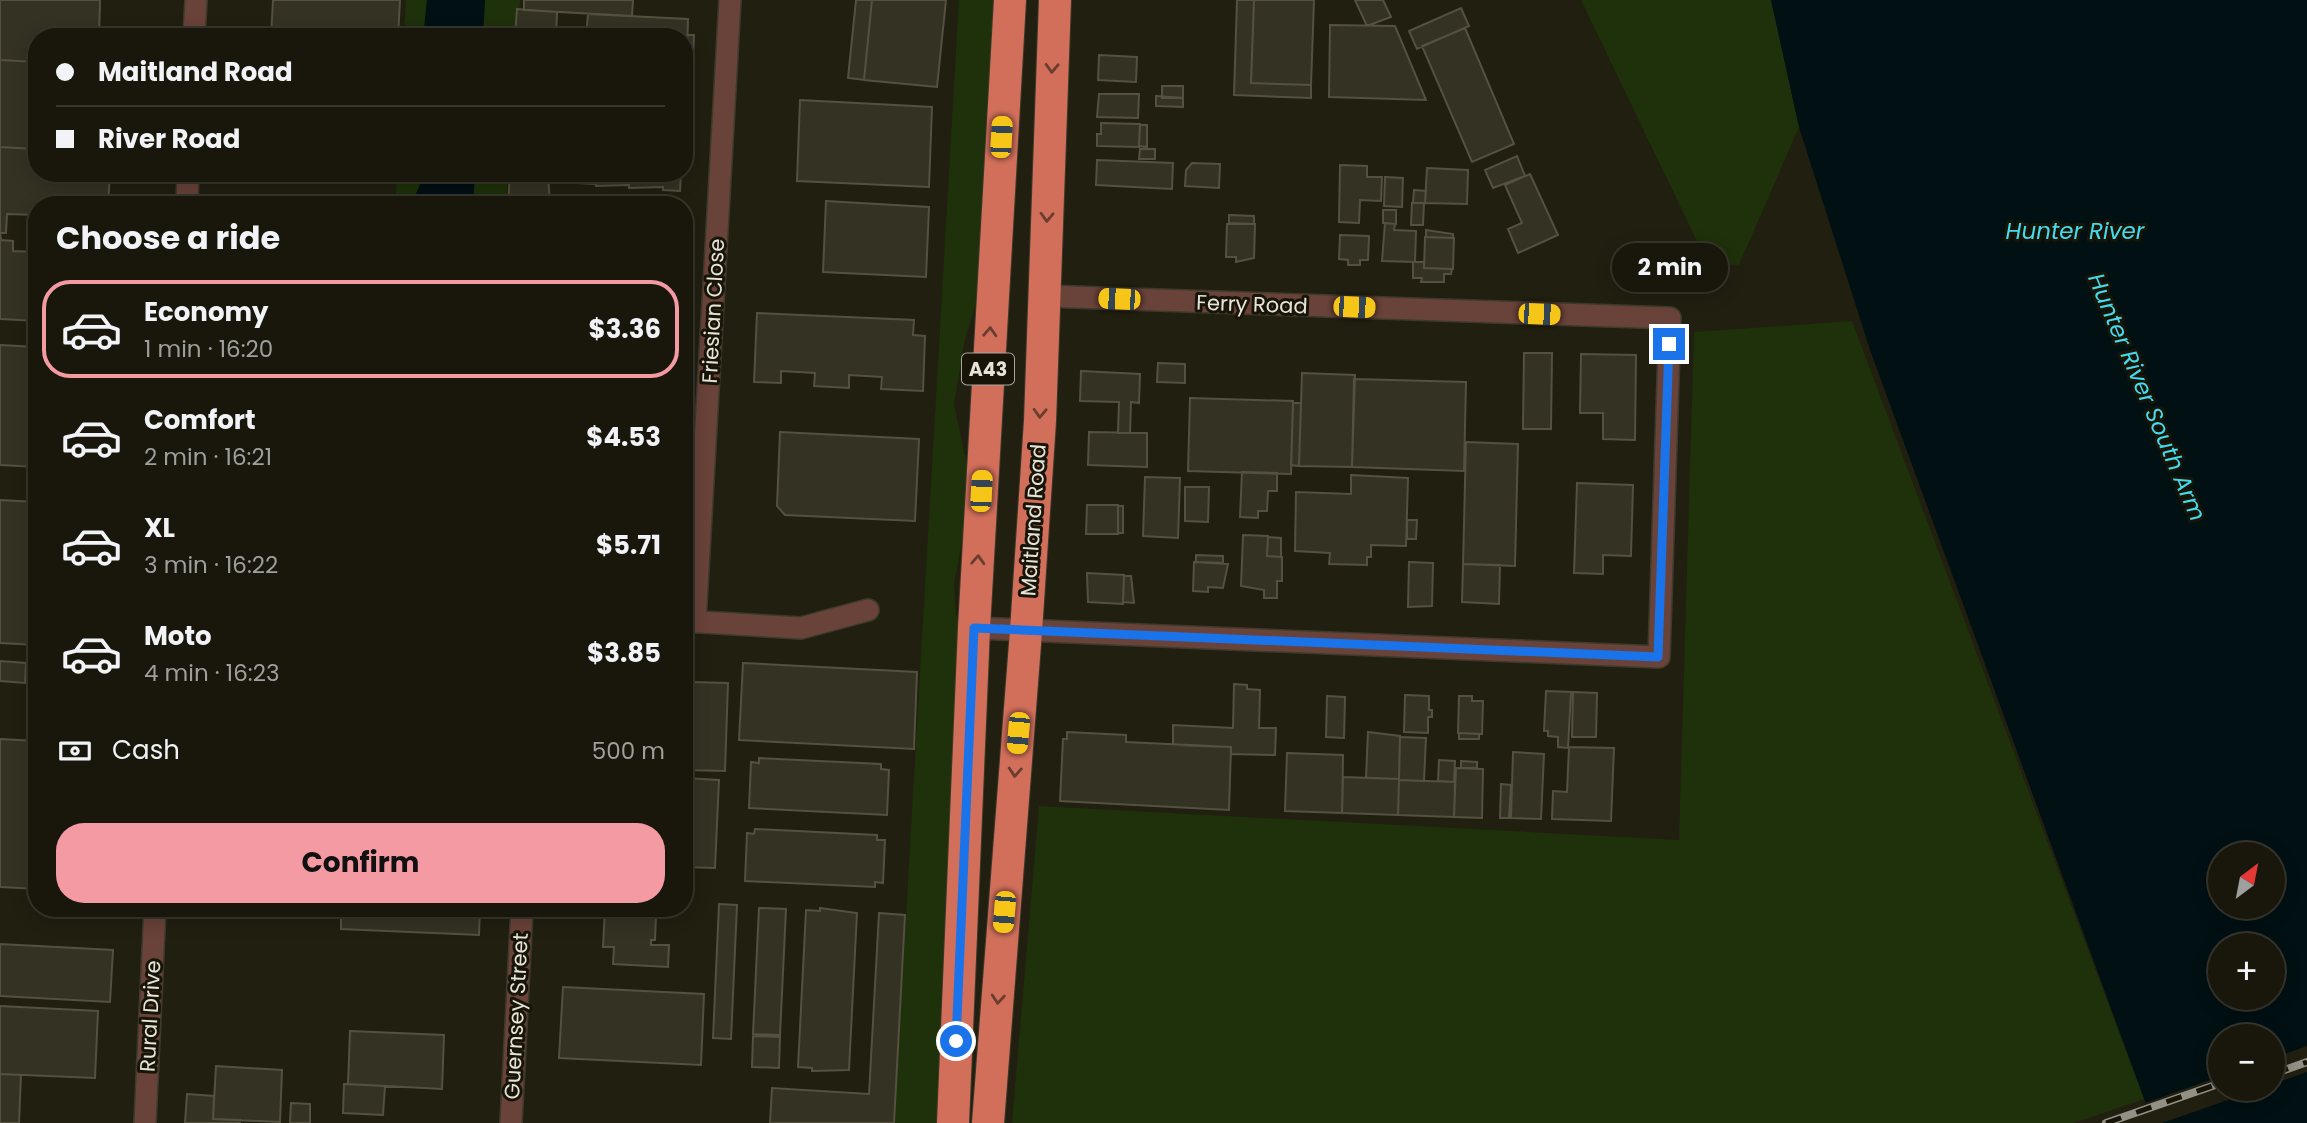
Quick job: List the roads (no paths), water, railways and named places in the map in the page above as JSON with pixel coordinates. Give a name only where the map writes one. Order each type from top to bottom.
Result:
[{"type":"highway","name":"A43","points":[[953,1123],[974,628],[1010,0]]},
{"type":"highway","name":"Maitland Road","points":[[988,1123],[1027,631],[1044,296],[1055,0]]},
{"type":"street","points":[[194,28],[196,0]]},
{"type":"street","name":"Friesian Close","points":[[693,575],[730,0]]},
{"type":"street","name":"Ferry Road","points":[[1027,631],[1658,657],[1670,318],[1044,296]]},
{"type":"street","points":[[693,622],[801,628],[868,610]]},
{"type":"street","points":[[974,628],[1027,631]]},
{"type":"street","name":"Rural Drive","points":[[145,1123],[155,917]]},
{"type":"street","name":"Guernsey Street","points":[[511,1123],[522,917]]},
{"type":"water","points":[[427,0],[485,0],[483,28],[424,28]]},
{"type":"water","name":"Hunter River","points":[[1771,0],[2307,0],[2307,1123],[2153,1123],[1870,350],[1799,127]]},
{"type":"water","points":[[421,182],[474,182],[474,196],[415,196]]},
{"type":"railway","points":[[2285,1070],[2307,1062]]},
{"type":"railway","points":[[2106,1123],[2208,1088]]},
{"type":"water label","name":"Hunter River South Arm","points":[[2147,397]]}]
